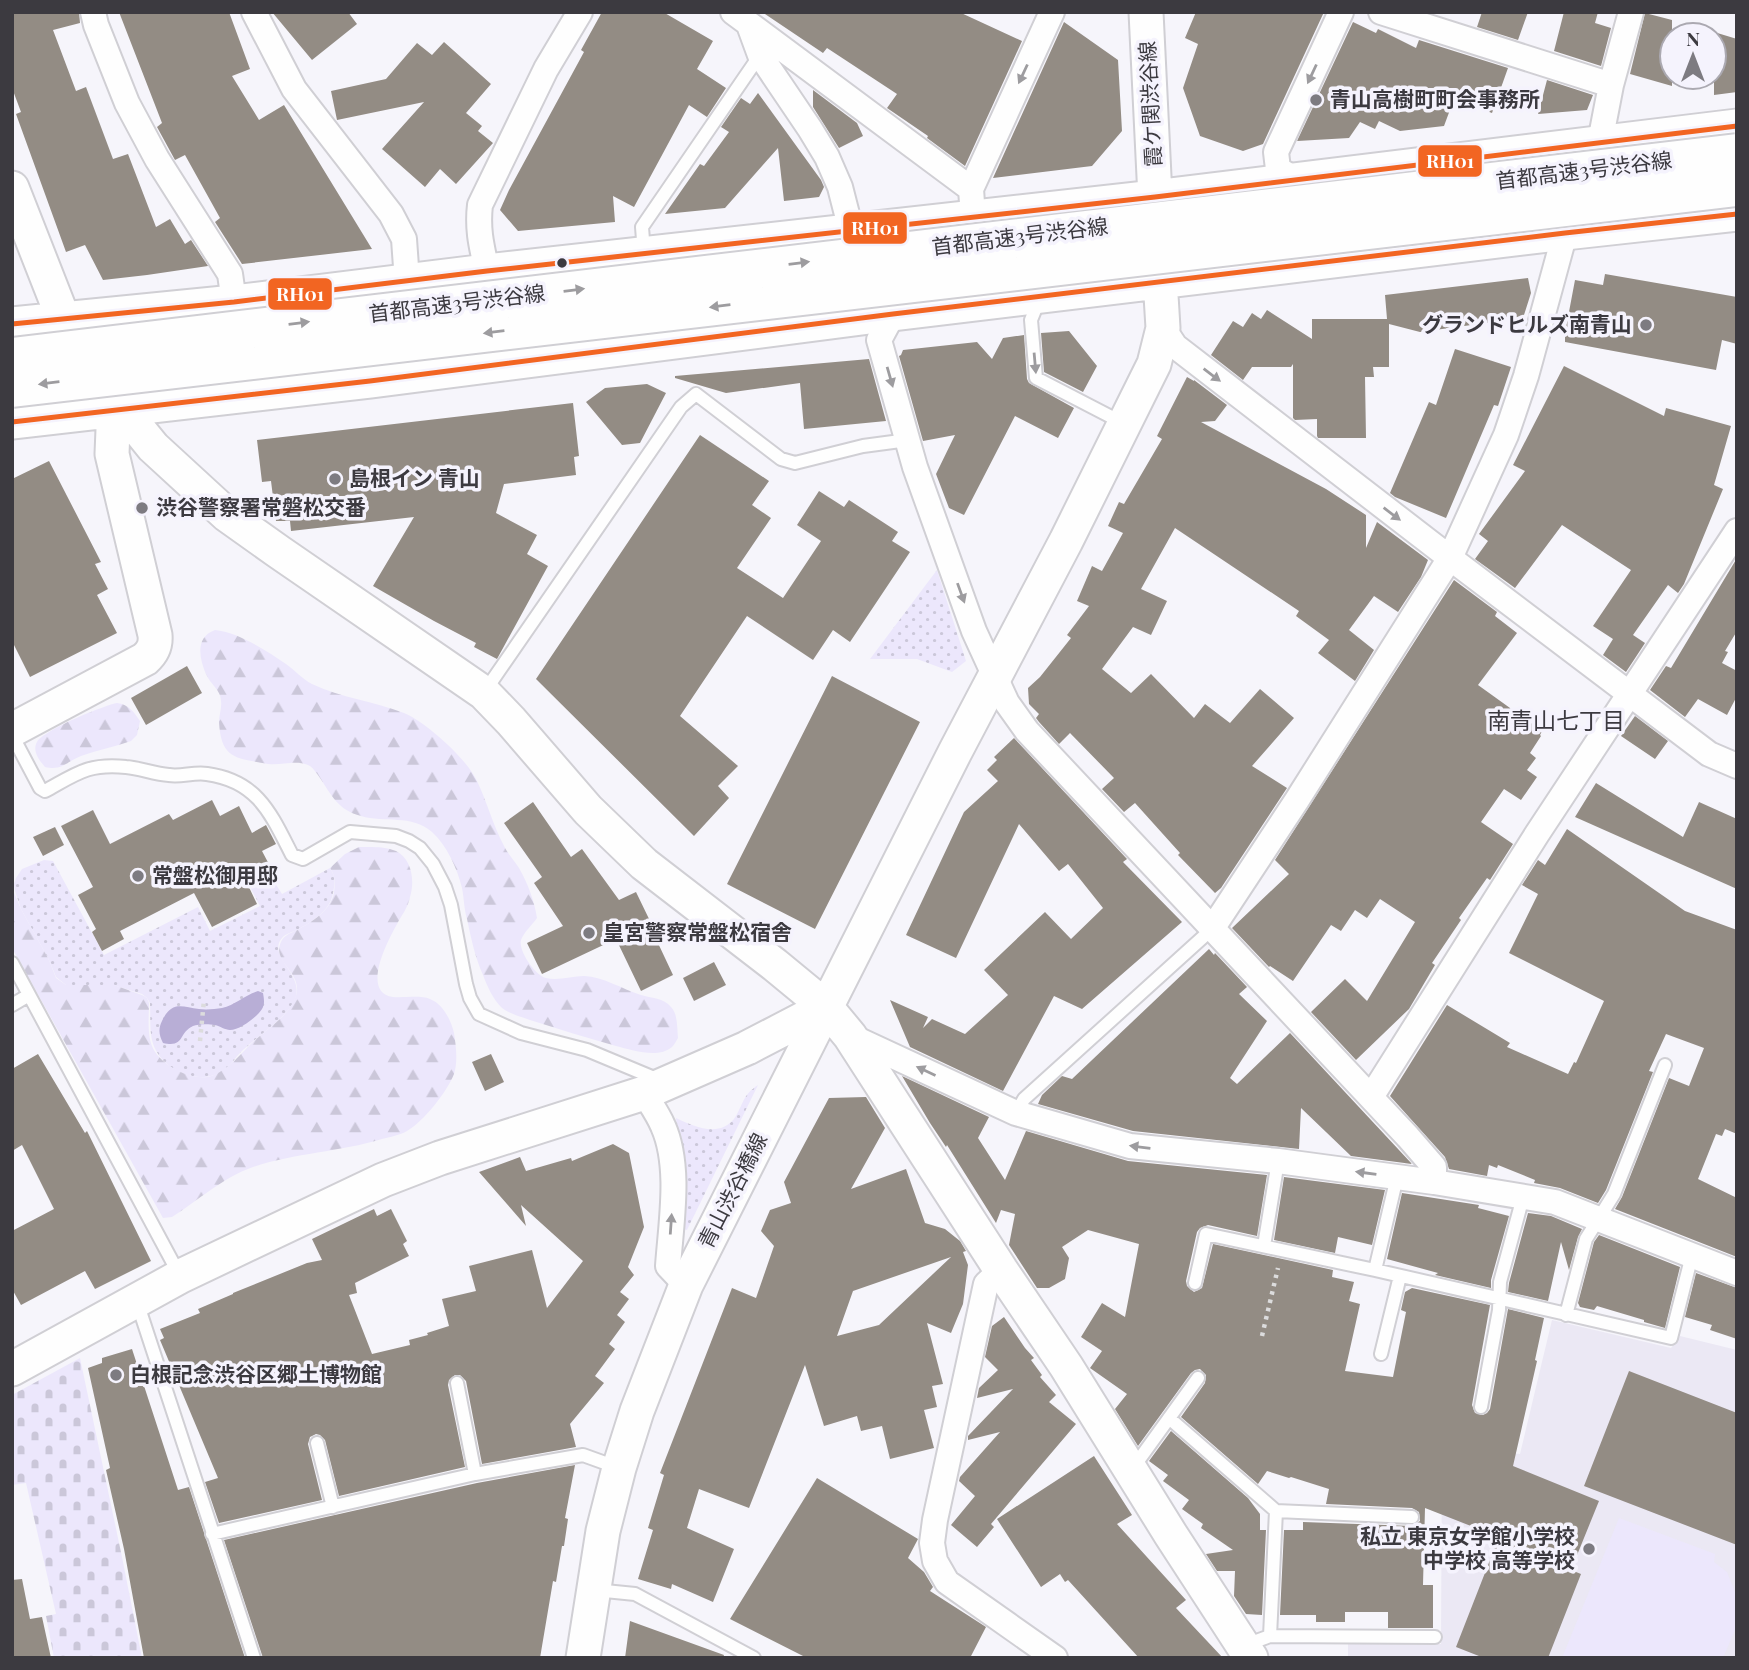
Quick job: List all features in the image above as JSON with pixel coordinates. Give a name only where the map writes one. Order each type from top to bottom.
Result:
[{"type":"highway","name":"首都高速3号渋谷線","points":[[12,357],[1737,153]]},
{"type":"highway","name":"首都高速3号渋谷線","points":[[12,388],[1737,187]]},
{"type":"main road","name":"霞ケ関渋谷線","points":[[1125,424],[1154,364],[1163,328],[1146,12]]},
{"type":"main road","points":[[12,324],[234,302],[851,230],[972,203],[1155,197],[1737,126]]},
{"type":"main road","points":[[851,230],[891,264],[1737,169]]},
{"type":"main road","points":[[12,188],[64,318],[123,410],[153,447],[228,515],[484,694],[587,810],[644,864],[826,1007],[850,1036],[1066,1366],[1130,1471],[1255,1646]]},
{"type":"main road","points":[[12,422],[1737,214]]},
{"type":"main road","points":[[1157,235],[1198,241],[1399,218],[1466,245]]},
{"type":"main road","points":[[90,362],[108,364],[251,348],[400,377]]},
{"type":"main road","points":[[12,733],[145,659],[155,643],[112,454],[113,429],[123,410]]},
{"type":"main road","name":"青山渋谷橋線","points":[[583,1658],[603,1531],[619,1468],[637,1411],[686,1285],[994,675],[1125,424]]},
{"type":"main road","points":[[12,1369],[181,1276],[383,1180],[440,1158],[655,1088],[747,1048],[826,1007]]},
{"type":"street","points":[[93,12],[127,103],[157,159],[230,274],[234,302]]},
{"type":"street","points":[[254,12],[294,89],[391,214],[404,239],[408,281]]},
{"type":"street","points":[[487,271],[479,236],[480,205],[547,69],[580,12]]},
{"type":"street","points":[[741,18],[972,203],[1052,12]]},
{"type":"street","points":[[1296,180],[1279,169],[1276,152],[1341,12]]},
{"type":"street","points":[[1381,12],[1611,85]]},
{"type":"street","points":[[1600,142],[1611,85],[1631,12]]},
{"type":"street","points":[[741,18],[760,55],[827,157],[841,187],[851,230]]},
{"type":"street","points":[[1212,929],[1450,558],[1506,435],[1526,376],[1565,233]]},
{"type":"street","points":[[893,314],[879,340],[915,467],[974,631],[1007,703],[1027,731],[1434,1167],[1434,1182]]},
{"type":"street","points":[[1163,328],[1175,346],[1450,558],[1709,754],[1737,766]]},
{"type":"street","points":[[1371,1097],[1537,834],[1737,531]]},
{"type":"street","points":[[850,1036],[1016,1113],[1130,1146],[1279,1161],[1555,1202],[1737,1273]]},
{"type":"street","points":[[655,1088],[672,1156],[673,1194],[668,1266],[686,1285]]},
{"type":"street","points":[[1001,1269],[986,1283],[932,1543],[935,1561],[947,1583],[1055,1658]]},
{"type":"lane","points":[[644,254],[642,227],[760,55]]},
{"type":"lane","points":[[1041,296],[1031,320],[1036,378],[1125,424]]},
{"type":"lane","points":[[484,694],[681,407],[696,394],[781,459],[795,463],[863,446],[908,440]]},
{"type":"lane","points":[[12,733],[40,788],[45,792],[84,770],[100,766],[127,767],[170,776],[205,773],[234,780],[254,795],[268,809],[292,855],[298,858],[303,859],[350,832],[396,836],[409,841],[420,848],[445,887],[452,905],[466,984],[479,1014],[521,1033],[587,1050],[655,1088]]},
{"type":"lane","points":[[1016,1113],[1024,1099],[1212,929]]},
{"type":"lane","points":[[12,963],[181,1276]]},
{"type":"lane","points":[[12,1005],[29,995]]},
{"type":"lane","points":[[1566,1315],[1586,1239],[1614,1194],[1665,1065]]},
{"type":"lane","points":[[1264,1246],[1279,1161]]},
{"type":"lane","points":[[1375,1269],[1397,1177]]},
{"type":"lane","points":[[1481,1407],[1499,1310],[1500,1282],[1523,1197]]},
{"type":"lane","points":[[1195,1283],[1206,1234],[1375,1269],[1671,1338],[1692,1255]]},
{"type":"lane","points":[[1381,1354],[1400,1276]]},
{"type":"lane","points":[[136,1300],[254,1658]]},
{"type":"lane","points":[[1130,1471],[1198,1378]]},
{"type":"lane","points":[[457,1383],[475,1474]]},
{"type":"lane","points":[[1169,1418],[1276,1511],[1412,1517]]},
{"type":"lane","points":[[317,1443],[333,1507]]},
{"type":"lane","points":[[212,1534],[475,1474],[583,1455],[619,1468]]},
{"type":"lane","points":[[1276,1511],[1255,1646],[1435,1637]]},
{"type":"lane","points":[[595,1590],[635,1594],[754,1658]]},
{"type":"path","points":[[200,1041],[203,1003]]},
{"type":"path","points":[[1262,1336],[1283,1250]]},
{"type":"shaded area","points":[[258,991],[263,993],[263,1007],[243,1025],[230,1030],[215,1025],[195,1025],[188,1029],[178,1042],[163,1043],[161,1024],[166,1014],[174,1007],[222,1008]]},
{"type":"shaded area","name":"私立 東京女学館小学校 中学校 高等学校","points":[[1552,1320],[1671,1348],[1680,1336],[1737,1350],[1737,1658],[1348,1658],[1348,1643],[1441,1644],[1442,1445],[1520,1454]]},
{"type":"green space","points":[[937,570],[966,661],[952,672],[917,659],[870,659]]},
{"type":"green space","points":[[215,630],[233,634],[270,653],[312,684],[404,713],[445,742],[472,772],[500,838],[530,892],[537,918],[524,934],[521,945],[537,973],[555,979],[591,977],[665,1002],[676,1017],[678,1038],[673,1046],[660,1052],[637,1051],[530,1020],[501,1007],[490,992],[478,961],[457,873],[447,851],[432,832],[416,823],[370,818],[347,810],[332,796],[313,769],[305,764],[268,764],[239,758],[227,750],[220,734],[221,697],[206,674],[200,655],[204,638]]},
{"type":"green space","points":[[117,703],[128,707],[140,721],[137,735],[131,741],[81,756],[60,767],[45,767],[35,749],[42,737],[74,719]]},
{"type":"green space","points":[[359,847],[392,849],[406,859],[409,865],[412,884],[409,901],[383,954],[379,966],[379,986],[384,993],[393,997],[426,998],[435,1001],[443,1009],[454,1033],[456,1064],[451,1081],[427,1114],[404,1132],[366,1143],[253,1167],[221,1183],[172,1217],[163,1218],[12,948],[12,888],[56,978],[66,985],[114,985],[147,998],[149,1036],[156,1053],[179,1071],[206,1077],[220,1072],[230,1064],[279,1020],[292,1004],[297,994],[297,985],[281,957],[281,942],[320,915],[329,905],[335,883],[330,868],[345,854]]},
{"type":"green space","points":[[44,860],[53,861],[104,955],[198,907],[210,931],[260,906],[249,885],[270,875],[282,894],[330,868],[335,883],[331,899],[324,911],[309,923],[283,937],[279,944],[281,958],[297,988],[293,1004],[224,1070],[213,1076],[199,1077],[175,1070],[160,1057],[151,1036],[150,1003],[142,994],[113,985],[66,985],[56,977],[21,909],[14,884],[22,869]]},
{"type":"green space","points":[[758,1085],[687,1230],[676,1227],[679,1153],[676,1118],[708,1129],[723,1127],[736,1116],[747,1096]]},
{"type":"green space","points":[[80,1358],[142,1658],[54,1658],[46,1616],[56,1614],[26,1483],[12,1485],[12,1395]]},
{"type":"green space","points":[[1619,1518],[1715,1554],[1714,1562],[1727,1572],[1737,1597],[1737,1625],[1723,1658],[1562,1658]]},
{"type":"building","points":[[12,12],[79,12],[80,23],[53,30],[76,91],[86,87],[113,159],[128,154],[156,227],[170,219],[185,244],[191,240],[208,266],[103,280],[85,245],[66,252],[16,114],[21,112],[12,88]]},
{"type":"building","points":[[119,12],[229,12],[250,69],[232,76],[259,120],[284,105],[372,249],[242,264],[215,222],[220,218],[185,155],[175,160],[157,127],[162,123]]},
{"type":"building","points":[[272,12],[348,12],[357,24],[312,60]]},
{"type":"building","points":[[602,12],[663,12],[713,41],[697,69],[726,88],[707,117],[689,105],[634,207],[613,196],[615,222],[518,231],[500,210],[584,52],[581,50]]},
{"type":"building","points":[[762,12],[959,12],[1022,41],[965,166],[887,108],[897,94],[827,48],[823,53]]},
{"type":"building","points":[[1196,12],[1324,12],[1263,144],[1243,151],[1200,136],[1183,88],[1198,44],[1185,38]]},
{"type":"building","points":[[1482,12],[1528,12],[1518,40],[1477,27]]},
{"type":"building","points":[[1564,12],[1598,12],[1595,23],[1611,28],[1601,66],[1554,51]]},
{"type":"building","points":[[1645,13],[1672,20],[1658,21],[1658,82],[1630,74]]},
{"type":"building","points":[[1064,22],[1118,60],[1122,131],[1092,166],[993,178]]},
{"type":"building","points":[[1353,22],[1376,33],[1378,29],[1416,48],[1419,40],[1508,68],[1492,113],[1454,99],[1444,126],[1400,131],[1379,121],[1375,129],[1360,122],[1349,138],[1297,141]]},
{"type":"building","points":[[1728,36],[1737,39],[1737,92],[1714,95],[1714,91],[1728,91]]},
{"type":"building","points":[[444,42],[491,84],[466,113],[482,126],[478,131],[493,143],[456,184],[440,169],[425,187],[382,149],[424,102],[337,120],[331,91],[386,79],[417,43],[432,55]]},
{"type":"building","points":[[1547,80],[1593,95],[1587,110],[1538,114]]},
{"type":"building","points":[[813,90],[857,123],[863,136],[839,148],[813,107]]},
{"type":"building","points":[[758,93],[821,180],[824,187],[819,197],[784,201],[778,148],[725,208],[665,214],[700,164],[704,166],[729,132],[721,127],[741,98],[750,104]]},
{"type":"building","name":"グランドヒルズ南青山","points":[[1605,274],[1737,297],[1737,344],[1722,340],[1716,370],[1565,342],[1575,280],[1603,285]]},
{"type":"building","points":[[1528,278],[1531,293],[1523,318],[1420,332],[1389,324],[1389,367],[1373,367],[1374,377],[1365,377],[1366,438],[1318,438],[1317,419],[1293,418],[1293,364],[1291,367],[1252,367],[1243,380],[1211,355],[1233,321],[1243,327],[1252,313],[1261,319],[1267,310],[1312,339],[1312,319],[1387,319],[1385,295]]},
{"type":"building","points":[[1069,331],[1097,366],[1083,392],[1044,372],[1041,333]]},
{"type":"building","points":[[1024,335],[1029,383],[1074,408],[1058,438],[1015,416],[964,515],[949,508],[936,474],[955,435],[923,441],[899,356],[903,350],[977,342],[992,359],[1003,338]]},
{"type":"building","points":[[1455,349],[1511,367],[1498,406],[1494,405],[1446,518],[1390,493],[1429,402],[1436,405]]},
{"type":"building","points":[[869,359],[886,421],[804,429],[800,383],[726,393],[675,378],[675,376]]},
{"type":"building","points":[[1564,366],[1664,416],[1666,408],[1731,426],[1714,485],[1723,489],[1684,584],[1678,593],[1668,585],[1633,635],[1645,643],[1626,672],[1603,655],[1613,639],[1593,626],[1631,570],[1562,525],[1515,588],[1475,559],[1488,541],[1479,534],[1525,471],[1513,465]]},
{"type":"building","points":[[1187,377],[1227,405],[1215,421],[1201,422],[1326,489],[1366,515],[1366,548],[1377,522],[1428,560],[1421,577],[1398,612],[1374,596],[1349,630],[1374,650],[1355,681],[1318,653],[1329,640],[1296,616],[1299,611],[1175,528],[1141,589],[1167,601],[1151,635],[1133,627],[1102,669],[1131,693],[1151,674],[1194,718],[1205,704],[1230,723],[1260,689],[1294,718],[1252,766],[1287,788],[1221,888],[1215,893],[1178,855],[1180,853],[1135,803],[1124,812],[1102,789],[1114,778],[1070,733],[1059,744],[1036,718],[1039,714],[1029,704],[1028,688],[1071,638],[1067,635],[1089,606],[1077,601],[1092,566],[1102,571],[1123,533],[1108,526],[1119,502],[1124,504],[1162,439],[1157,436]]},
{"type":"building","points":[[647,384],[666,393],[640,443],[622,445],[586,402],[605,388]]},
{"type":"building","points":[[573,403],[579,456],[574,457],[576,475],[504,484],[496,513],[537,535],[527,554],[548,566],[497,659],[474,647],[476,643],[373,586],[414,517],[291,531],[290,521],[276,521],[271,481],[262,482],[257,440]]},
{"type":"building","points":[[700,435],[769,481],[752,505],[771,518],[737,568],[783,598],[821,541],[797,525],[819,491],[844,507],[849,500],[898,532],[892,541],[910,552],[850,642],[833,630],[813,660],[747,616],[680,716],[738,766],[718,786],[729,798],[694,836],[536,679]]},
{"type":"building","points":[[49,461],[101,562],[95,564],[108,589],[97,595],[117,633],[30,677],[12,641],[12,479]]},
{"type":"building","points":[[1737,558],[1737,631],[1725,651],[1728,652],[1722,663],[1737,671],[1737,696],[1727,715],[1698,699],[1685,717],[1650,690],[1666,666],[1671,668]]},
{"type":"building","points":[[1454,580],[1497,612],[1495,616],[1517,633],[1478,685],[1542,731],[1530,753],[1536,758],[1527,770],[1537,777],[1521,800],[1504,789],[1481,822],[1513,844],[1490,880],[1487,878],[1459,918],[1461,920],[1432,963],[1435,965],[1409,1009],[1356,1060],[1311,1012],[1345,979],[1367,1001],[1415,922],[1380,899],[1367,918],[1355,910],[1341,931],[1331,925],[1293,981],[1269,967],[1232,928],[1289,874],[1275,860]]},
{"type":"building","points":[[187,666],[202,693],[146,725],[131,698]]},
{"type":"building","points":[[832,676],[920,722],[815,929],[727,884]]},
{"type":"building","points":[[1635,716],[1668,741],[1655,759],[1621,736]]},
{"type":"building","points":[[1014,738],[1127,859],[1123,862],[1182,922],[1082,1009],[1054,996],[1003,1091],[910,1047],[890,1000],[928,1017],[923,1028],[932,1019],[965,1034],[1008,995],[984,970],[1045,912],[1071,939],[1103,908],[1068,864],[1059,871],[1019,824],[956,958],[906,935],[964,812],[998,781],[987,770],[997,760],[994,757]]},
{"type":"building","points":[[1596,783],[1683,837],[1699,802],[1737,819],[1737,889],[1575,817]]},
{"type":"building","name":"常盤松御用邸","points":[[212,800],[220,816],[239,806],[252,833],[266,825],[276,844],[262,851],[272,870],[247,883],[257,904],[212,927],[194,893],[120,931],[124,939],[102,951],[92,932],[96,929],[78,895],[93,887],[61,826],[93,810],[110,844],[169,814],[173,820]]},
{"type":"building","points":[[533,802],[571,857],[582,849],[619,900],[636,892],[673,975],[641,991],[616,939],[542,974],[527,943],[563,926],[534,883],[542,877],[504,823]]},
{"type":"building","points":[[55,827],[64,845],[43,856],[33,837]]},
{"type":"building","points":[[1567,829],[1685,911],[1737,930],[1737,1134],[1725,1129],[1722,1136],[1716,1134],[1698,1179],[1737,1198],[1737,1257],[1615,1209],[1669,1078],[1689,1086],[1704,1048],[1666,1034],[1649,1071],[1653,1072],[1606,1190],[1598,1203],[1560,1188],[1534,1183],[1535,1180],[1498,1165],[1497,1168],[1489,1165],[1487,1176],[1449,1169],[1445,1157],[1390,1096],[1447,1005],[1510,1043],[1507,1047],[1568,1074],[1574,1062],[1576,1063],[1604,1001],[1509,953],[1538,894],[1522,885],[1538,860],[1545,865]]},
{"type":"building","points":[[1209,949],[1247,987],[1239,994],[1267,1021],[1230,1078],[1237,1084],[1290,1033],[1412,1164],[1351,1156],[1301,1108],[1299,1149],[1133,1131],[1038,1104],[1042,1095],[1062,1076],[1072,1079]]},
{"type":"building","points":[[714,962],[726,985],[694,1001],[683,978]]},
{"type":"building","points":[[38,1054],[85,1133],[87,1131],[151,1261],[95,1289],[85,1271],[21,1305],[12,1289],[12,1231],[54,1209],[22,1145],[12,1151],[12,1069]]},
{"type":"building","points":[[491,1054],[504,1082],[485,1091],[472,1062]]},
{"type":"building","points":[[902,1076],[989,1117],[978,1138],[1005,1180],[1026,1131],[1128,1161],[1267,1175],[1257,1236],[1208,1225],[1200,1228],[1187,1286],[1194,1292],[1202,1288],[1213,1244],[1333,1270],[1332,1277],[1354,1282],[1349,1301],[1360,1304],[1345,1371],[1393,1377],[1406,1312],[1401,1310],[1405,1292],[1412,1288],[1490,1305],[1472,1405],[1475,1413],[1483,1415],[1490,1409],[1508,1309],[1544,1318],[1513,1466],[1599,1501],[1571,1570],[1581,1574],[1548,1658],[1484,1658],[1456,1647],[1499,1537],[1425,1508],[1423,1585],[1433,1585],[1433,1628],[1388,1628],[1388,1612],[1345,1612],[1345,1622],[1316,1622],[1316,1615],[1280,1615],[1284,1530],[1303,1530],[1303,1522],[1412,1526],[1420,1521],[1419,1512],[1412,1508],[1326,1504],[1329,1489],[1267,1471],[1258,1484],[1181,1417],[1205,1383],[1206,1375],[1200,1369],[1191,1373],[1138,1446],[1115,1409],[1127,1394],[1090,1368],[1102,1351],[1081,1337],[1102,1303],[1125,1317],[1139,1244],[1088,1230],[1062,1247],[1069,1258],[1065,1279],[1049,1288],[1037,1288],[1009,1245],[1015,1214],[1001,1210],[996,1223]]},
{"type":"building","points":[[866,1097],[885,1128],[851,1189],[906,1169],[925,1223],[945,1229],[960,1241],[966,1251],[963,1252],[968,1265],[963,1304],[951,1333],[927,1323],[943,1384],[932,1386],[937,1407],[924,1410],[934,1448],[890,1459],[882,1426],[861,1431],[857,1416],[824,1426],[805,1365],[749,1508],[699,1489],[687,1528],[734,1549],[713,1602],[672,1584],[671,1589],[638,1579],[653,1530],[648,1528],[664,1475],[660,1473],[732,1288],[756,1298],[774,1246],[761,1231],[770,1210],[791,1203],[784,1182],[829,1098]],"holes":[[[951,1257],[879,1325],[837,1336],[853,1291]]]},
{"type":"building","points":[[613,1144],[629,1153],[644,1227],[628,1267],[634,1275],[620,1292],[629,1299],[617,1315],[625,1322],[609,1344],[615,1349],[595,1376],[604,1383],[570,1424],[576,1447],[482,1464],[466,1381],[460,1375],[455,1375],[448,1385],[465,1467],[339,1496],[325,1440],[316,1434],[310,1437],[308,1444],[322,1500],[219,1523],[205,1482],[218,1478],[160,1340],[164,1338],[160,1329],[200,1313],[198,1309],[233,1293],[307,1263],[322,1260],[312,1239],[374,1209],[377,1216],[391,1209],[407,1241],[403,1244],[409,1256],[355,1283],[357,1293],[349,1295],[372,1354],[410,1345],[409,1340],[449,1326],[442,1299],[476,1291],[469,1266],[532,1250],[547,1308],[583,1261],[521,1205],[526,1226],[479,1172],[520,1157],[526,1171],[571,1158],[572,1161]]},
{"type":"building","points":[[1284,1177],[1385,1190],[1372,1245],[1338,1237],[1335,1253],[1274,1240]]},
{"type":"building","points":[[1402,1193],[1479,1205],[1478,1208],[1509,1216],[1491,1288],[1435,1275],[1438,1273],[1387,1259]]},
{"type":"building","points":[[1528,1213],[1551,1216],[1582,1229],[1569,1270],[1561,1242],[1548,1301],[1508,1292]]},
{"type":"building","points":[[1599,1235],[1680,1267],[1665,1328],[1597,1306],[1594,1310],[1580,1307],[1578,1303],[1594,1242]]},
{"type":"building","points":[[1696,1273],[1737,1288],[1737,1339],[1710,1330],[1712,1325],[1685,1317]]},
{"type":"building","points":[[1004,1317],[1034,1358],[1031,1360],[1042,1375],[1040,1377],[1056,1395],[1049,1402],[1076,1424],[991,1524],[994,1527],[977,1547],[951,1525],[975,1496],[959,1481],[960,1477],[1000,1432],[968,1440],[968,1436],[1013,1389],[977,1398],[979,1388],[998,1370],[985,1357],[992,1326]]},
{"type":"building","points":[[132,1349],[178,1490],[189,1487],[245,1658],[144,1658],[106,1470],[110,1468],[88,1368],[102,1363],[102,1358]]},
{"type":"building","points":[[1629,1371],[1737,1413],[1737,1545],[1584,1486]]},
{"type":"building","points":[[1171,1431],[1248,1498],[1260,1514],[1260,1530],[1266,1530],[1262,1615],[1246,1614],[1234,1596],[1235,1571],[1217,1571],[1206,1554],[1233,1550],[1201,1528],[1203,1524],[1182,1509],[1189,1500],[1163,1481],[1168,1475],[1149,1461]]},
{"type":"building","points":[[1094,1456],[1132,1515],[1117,1524],[1186,1600],[1176,1608],[1223,1658],[1139,1658],[1060,1574],[1041,1587],[997,1519]]},
{"type":"building","points":[[575,1465],[565,1518],[568,1519],[564,1546],[556,1582],[553,1581],[540,1658],[263,1658],[224,1540],[477,1483]]},
{"type":"building","points":[[817,1478],[918,1539],[908,1558],[924,1572],[933,1587],[930,1591],[986,1627],[970,1658],[807,1658],[730,1619]]},
{"type":"building","points":[[22,1579],[30,1619],[42,1617],[51,1658],[12,1658],[12,1580]]},
{"type":"building","points":[[630,1621],[724,1655],[723,1658],[625,1658]]},
{"type":"transit line","name":"RH01","points":[[12,324],[234,302],[487,271],[1155,197],[1737,126]]},
{"type":"transit line","name":"RH01","points":[[12,422],[370,381],[893,314],[1737,214]]},
{"type":"place","name":"青山高樹町町会事務所","points":[[1316,100]]},
{"type":"place","name":"グランドヒルズ南青山","points":[[1646,325]]},
{"type":"place","name":"島根イン 青山","points":[[335,479]]},
{"type":"place","name":"渋谷警察署常磐松交番","points":[[142,508]]},
{"type":"place","name":"常盤松御用邸","points":[[138,876]]},
{"type":"place","name":"皇宮警察常盤松宿舎","points":[[589,933]]},
{"type":"place","name":"白根記念渋谷区郷土博物館","points":[[116,1375]]},
{"type":"place","name":"私立 東京女学館小学校 中学校 高等学校","points":[[1589,1549]]},
{"type":"district","name":"南青山七丁目","points":[[1556,721]]}]
